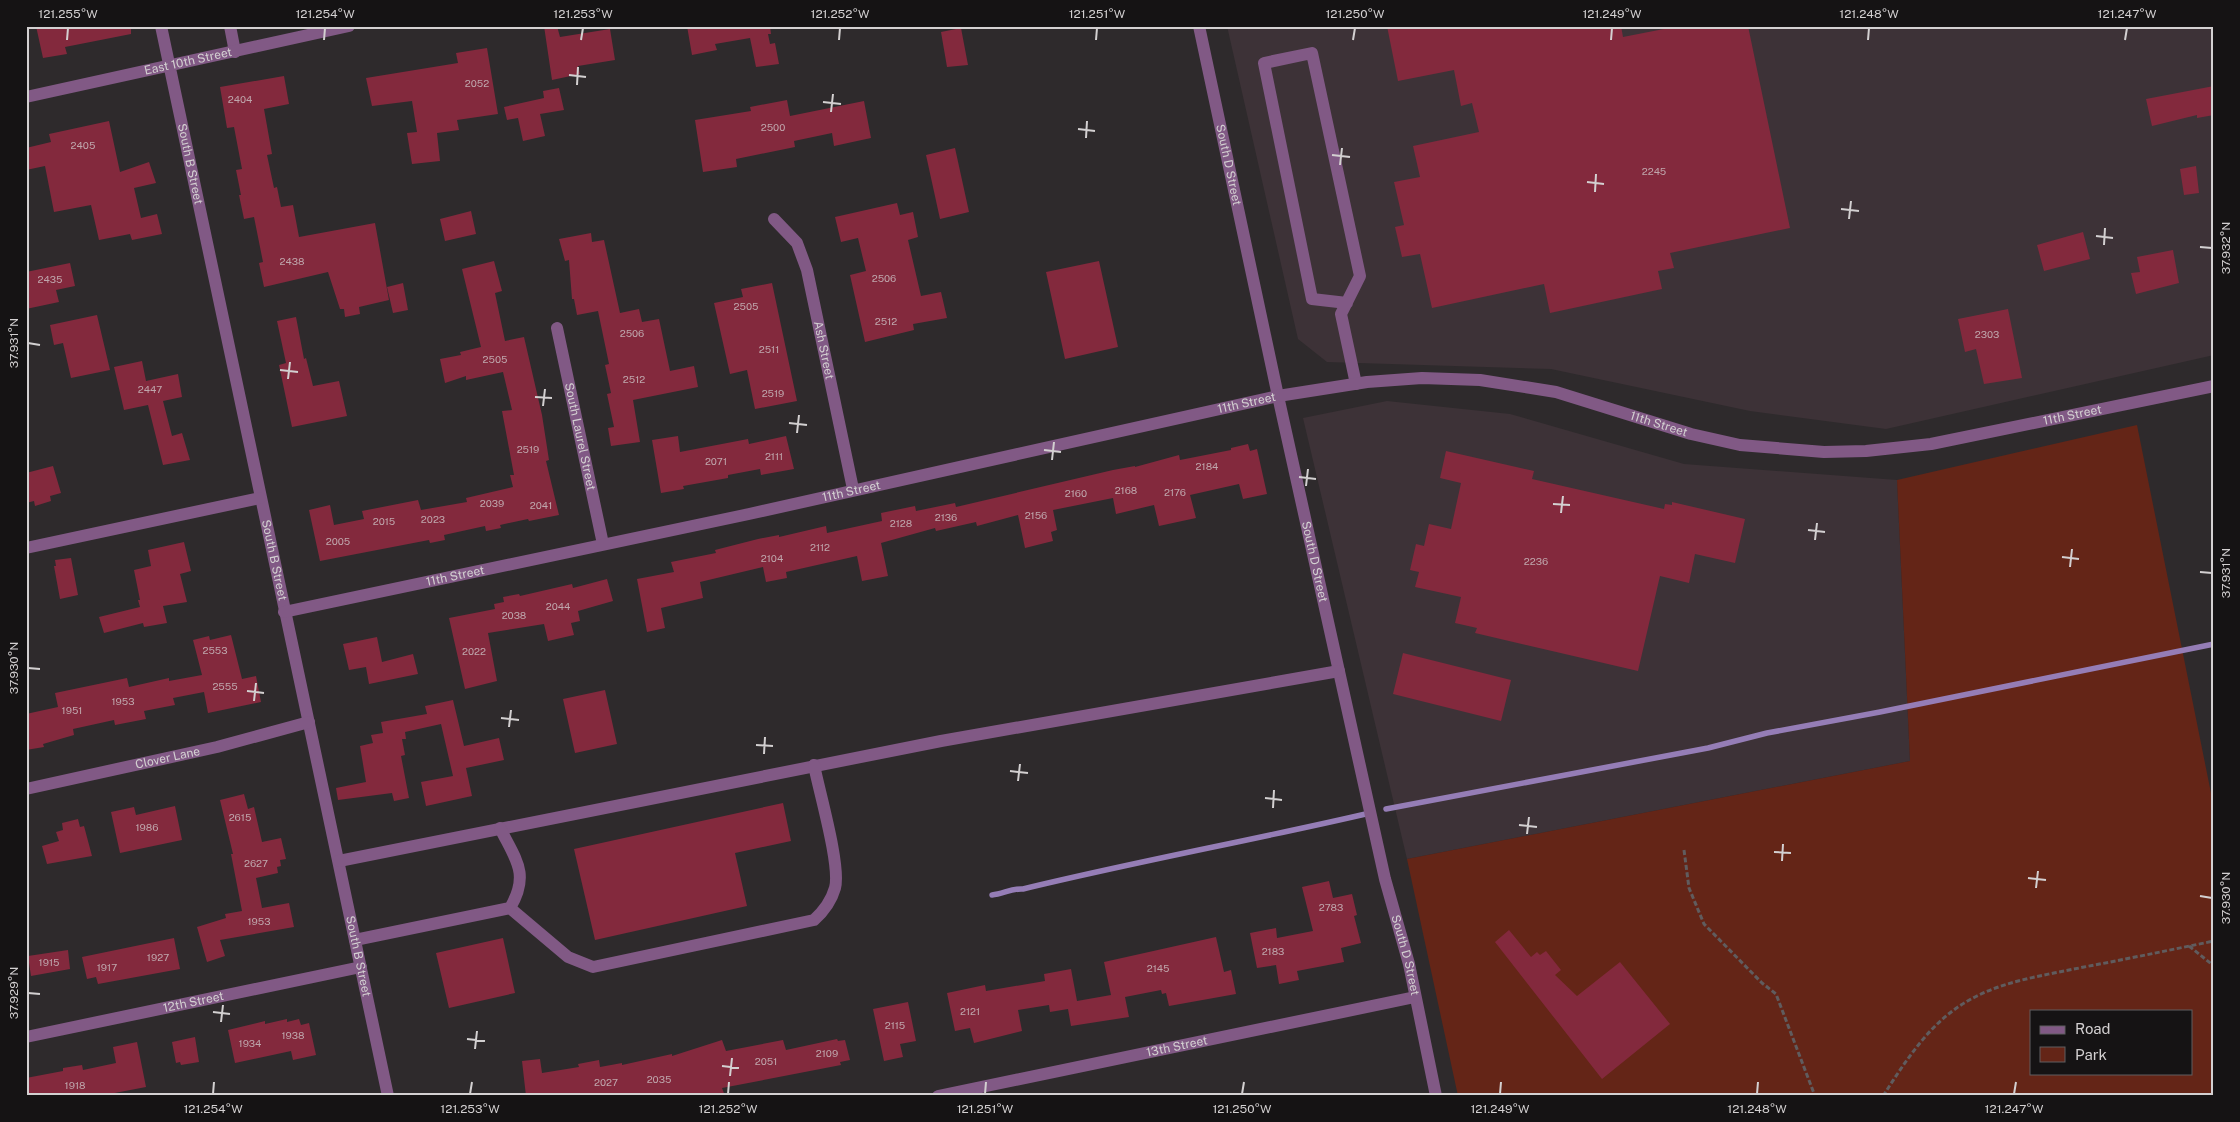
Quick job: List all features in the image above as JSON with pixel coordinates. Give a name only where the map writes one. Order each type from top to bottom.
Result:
[{"type":"street","name":"South B Street","points":[[161,26],[388,1096]]},
{"type":"street","points":[[230,26],[235,52]]},
{"type":"street","name":"East 10th Street","points":[[26,97],[350,26]]},
{"type":"street","name":"South D Street","points":[[1199,26],[1278,396],[1385,879],[1409,964],[1436,1096]]},
{"type":"street","points":[[1347,303],[1312,299],[1264,62],[1312,53],[1360,276],[1347,303],[1341,314],[1356,384]]},
{"type":"street","name":"Ash Street","points":[[774,219],[797,243],[807,270],[853,489]]},
{"type":"street","name":"South Laurel Street","points":[[557,328],[603,544]]},
{"type":"street","name":"11th Street","points":[[284,612],[1278,396],[1356,384],[1422,378],[1480,380],[1518,384],[1574,397],[1691,434],[1740,445],[1824,452],[1866,451],[1931,444],[2214,386]]},
{"type":"street","points":[[26,548],[260,498]]},
{"type":"street","points":[[338,861],[814,765],[1339,671]]},
{"type":"street","name":"Clover Lane","points":[[26,789],[217,747],[309,722]]},
{"type":"street","points":[[510,908],[568,956],[593,967],[814,920],[826,909],[835,886],[835,864],[814,765]]},
{"type":"street","points":[[355,940],[510,908],[521,885],[521,875],[516,860],[500,828]]},
{"type":"street","name":"12th Street","points":[[26,1037],[361,967]]},
{"type":"street","name":"13th Street","points":[[938,1096],[1415,997]]},
{"type":"path","points":[[1684,850],[1689,888],[1704,924],[1762,983],[1776,994],[1815,1096]]},
{"type":"path","points":[[1883,1096],[1908,1057],[1935,1026],[1960,1005],[1988,990],[2021,980],[2214,941]]},
{"type":"path","points":[[2189,946],[2214,966]]},
{"type":"shaded area","points":[[1227,26],[2214,26],[2214,355],[1886,429],[1750,411],[1551,369],[1327,362],[1298,339]]},
{"type":"shaded area","points":[[1387,401],[1510,414],[1684,464],[1897,480],[1910,761],[1407,859],[1303,418]]},
{"type":"green space","points":[[2137,425],[2214,808],[2214,1096],[1458,1096],[1407,859],[1910,761],[1897,480]]},
{"type":"building","points":[[36,26],[131,26],[131,34],[65,47],[67,54],[43,58]]},
{"type":"building","points":[[544,26],[557,26],[560,37],[610,29],[615,60],[578,66],[580,74],[552,80]]},
{"type":"building","points":[[687,26],[770,26],[771,34],[768,34],[770,44],[775,43],[779,64],[756,67],[750,38],[715,44],[717,50],[692,55]]},
{"type":"building","points":[[1387,26],[1621,26],[1623,37],[1679,26],[1748,26],[1790,228],[1670,253],[1674,268],[1658,271],[1662,289],[1550,313],[1544,284],[1432,308],[1420,254],[1402,257],[1395,227],[1404,225],[1394,182],[1420,177],[1413,146],[1479,132],[1472,103],[1461,106],[1454,70],[1398,81]]},
{"type":"building","points":[[961,28],[968,65],[947,67],[941,32]]},
{"type":"building","points":[[487,48],[498,114],[457,120],[459,130],[437,133],[440,161],[412,164],[407,133],[417,132],[412,101],[372,106],[366,78],[458,63],[456,53]]},
{"type":"building","points":[[284,76],[289,104],[264,109],[272,154],[267,155],[274,188],[277,187],[281,207],[293,205],[299,237],[375,223],[389,300],[359,307],[360,314],[345,317],[344,309],[340,309],[328,272],[264,287],[259,263],[263,262],[254,217],[244,219],[236,170],[242,169],[234,127],[227,128],[220,87]]},
{"type":"building","points":[[2214,86],[2214,115],[2197,118],[2197,115],[2152,126],[2146,99]]},
{"type":"building","points":[[559,88],[564,110],[540,114],[545,136],[523,141],[518,118],[507,120],[504,107],[544,98],[543,91]]},
{"type":"building","points":[[787,100],[790,116],[864,101],[871,138],[834,146],[832,133],[794,141],[795,147],[736,159],[737,167],[703,172],[695,120],[751,111],[750,107]]},
{"type":"building","points":[[109,121],[120,172],[149,162],[156,183],[134,188],[141,218],[157,214],[162,234],[132,240],[130,234],[99,240],[91,205],[54,212],[45,166],[26,170],[26,148],[51,142],[49,134]]},
{"type":"building","points":[[955,148],[969,212],[940,219],[926,155]]},
{"type":"building","points":[[2196,166],[2199,193],[2184,195],[2180,169]]},
{"type":"building","points":[[897,203],[900,215],[913,212],[918,237],[908,240],[921,296],[941,292],[947,318],[913,324],[914,330],[865,342],[850,275],[866,271],[858,238],[841,242],[835,217]]},
{"type":"building","points":[[471,211],[476,234],[445,241],[440,219]]},
{"type":"building","points":[[2083,232],[2090,259],[2044,271],[2037,245]]},
{"type":"building","points":[[591,233],[592,242],[604,240],[620,313],[639,309],[642,322],[659,319],[670,371],[694,366],[698,387],[633,400],[640,442],[611,446],[608,428],[614,427],[607,394],[611,393],[605,365],[609,364],[598,311],[577,315],[574,299],[572,299],[569,260],[565,261],[559,239]]},
{"type":"building","points":[[2173,250],[2179,283],[2136,294],[2131,273],[2140,272],[2137,257]]},
{"type":"building","points":[[494,261],[502,291],[495,293],[505,341],[524,337],[542,415],[549,460],[546,461],[559,515],[500,525],[501,528],[486,531],[485,526],[444,535],[445,540],[430,543],[429,540],[320,561],[309,510],[330,505],[334,525],[364,519],[362,511],[418,500],[421,510],[467,502],[466,498],[513,487],[510,475],[514,475],[502,411],[512,410],[503,372],[466,380],[466,376],[445,383],[440,359],[461,355],[460,352],[481,347],[462,269]]},
{"type":"building","points":[[1099,261],[1118,347],[1065,359],[1046,272]]},
{"type":"building","points":[[70,263],[75,286],[56,290],[59,302],[26,309],[26,272]]},
{"type":"building","points":[[403,283],[408,310],[393,313],[387,287]]},
{"type":"building","points":[[772,283],[797,401],[755,409],[747,370],[730,374],[714,303],[743,297],[741,289]]},
{"type":"building","points":[[2008,309],[2022,378],[1984,384],[1976,349],[1965,352],[1958,319]]},
{"type":"building","points":[[97,315],[110,370],[71,378],[63,343],[54,345],[50,325]]},
{"type":"building","points":[[296,317],[304,359],[306,358],[313,386],[339,381],[347,416],[292,427],[279,365],[286,363],[277,321]]},
{"type":"building","points":[[142,361],[146,381],[178,374],[182,397],[163,401],[172,436],[182,433],[190,460],[163,465],[148,405],[124,410],[114,367]]},
{"type":"building","points":[[678,436],[680,452],[748,439],[749,444],[786,436],[794,469],[761,475],[760,469],[728,475],[728,478],[683,486],[684,489],[661,493],[652,440]]},
{"type":"building","points":[[1248,444],[1250,451],[1257,449],[1267,494],[1243,499],[1239,484],[1190,495],[1196,518],[1159,526],[1154,505],[1116,514],[1113,498],[1053,510],[1057,530],[1051,532],[1053,541],[1025,548],[1018,515],[977,526],[976,522],[936,531],[935,528],[881,543],[888,576],[862,581],[857,556],[786,572],[787,578],[766,582],[763,567],[700,582],[703,598],[661,608],[665,628],[647,632],[637,579],[674,572],[671,562],[716,553],[715,550],[758,539],[779,535],[779,537],[826,526],[827,533],[882,521],[881,513],[915,506],[916,511],[955,503],[956,507],[1113,470],[1135,467],[1179,455],[1180,460],[1231,450],[1231,448]]},
{"type":"building","points":[[1446,451],[1534,471],[1532,479],[1664,509],[1665,504],[1672,505],[1672,502],[1745,519],[1735,563],[1695,554],[1689,583],[1660,576],[1638,671],[1475,633],[1477,628],[1455,623],[1461,597],[1415,587],[1419,572],[1410,570],[1416,544],[1424,546],[1429,524],[1451,529],[1461,483],[1440,478]]},
{"type":"building","points":[[53,466],[61,493],[50,496],[51,501],[35,506],[34,501],[26,503],[26,473]]},
{"type":"building","points":[[184,542],[191,571],[180,574],[187,602],[163,606],[167,623],[144,627],[143,623],[104,633],[99,617],[140,607],[134,570],[151,566],[148,550]]},
{"type":"building","points":[[71,558],[78,595],[60,599],[54,566],[56,566],[55,560]]},
{"type":"building","points":[[607,579],[613,601],[578,611],[580,621],[571,623],[574,635],[548,641],[544,624],[488,633],[497,681],[465,689],[449,618],[495,609],[494,604],[504,602],[503,597],[519,594],[520,596],[572,584],[573,588]]},
{"type":"building","points":[[231,635],[242,679],[256,676],[261,702],[208,713],[204,692],[173,698],[175,705],[144,711],[146,719],[115,725],[114,720],[73,729],[74,735],[43,744],[44,747],[26,750],[26,714],[58,707],[55,693],[127,678],[129,687],[169,678],[169,681],[202,675],[193,640],[209,636],[210,640]]},
{"type":"building","points":[[377,637],[382,662],[413,654],[418,674],[369,684],[366,667],[349,670],[343,644]]},
{"type":"building","points":[[1403,653],[1511,680],[1501,721],[1393,694]]},
{"type":"building","points":[[605,690],[617,744],[575,753],[563,699]]},
{"type":"building","points":[[453,700],[464,746],[499,738],[504,760],[466,768],[472,796],[426,806],[421,782],[453,776],[441,724],[405,732],[406,739],[402,739],[405,755],[401,756],[409,798],[394,801],[392,793],[338,800],[336,788],[366,782],[360,746],[373,743],[371,735],[383,733],[381,722],[427,714],[425,706]]},
{"type":"building","points":[[244,794],[248,809],[254,807],[262,842],[281,838],[286,859],[280,860],[281,866],[277,867],[278,873],[256,878],[262,908],[289,903],[294,927],[220,940],[225,956],[207,962],[197,927],[226,918],[225,914],[242,911],[231,854],[233,854],[220,800]]},
{"type":"building","points":[[783,803],[791,841],[735,853],[747,906],[595,940],[574,849]]},
{"type":"building","points":[[175,806],[182,840],[120,853],[111,812],[134,807],[136,815]]},
{"type":"building","points":[[78,819],[80,827],[84,826],[92,856],[47,864],[42,846],[59,841],[56,832],[63,830],[62,823]]},
{"type":"building","points":[[1329,881],[1333,898],[1352,894],[1357,915],[1354,916],[1361,943],[1341,948],[1344,962],[1297,971],[1299,980],[1279,984],[1276,965],[1257,968],[1250,933],[1276,928],[1277,938],[1313,931],[1302,887]]},
{"type":"building","points":[[1509,930],[1531,957],[1537,952],[1540,955],[1546,951],[1561,970],[1555,975],[1577,996],[1620,962],[1670,1024],[1602,1079],[1495,942]]},
{"type":"building","points":[[1216,937],[1224,972],[1231,970],[1236,994],[1169,1006],[1166,993],[1162,994],[1161,990],[1125,997],[1129,1017],[1071,1026],[1068,1009],[1050,1012],[1049,1005],[1018,1010],[1022,1031],[974,1043],[970,1028],[955,1031],[947,993],[985,985],[986,991],[1045,981],[1044,974],[1071,969],[1077,1001],[1111,995],[1104,962]]},
{"type":"building","points":[[174,938],[180,969],[98,984],[96,977],[87,979],[82,957]]},
{"type":"building","points":[[503,938],[515,993],[449,1008],[436,953]]},
{"type":"building","points":[[68,950],[70,969],[31,976],[28,956]]},
{"type":"building","points":[[908,1002],[916,1041],[900,1044],[903,1057],[884,1061],[873,1009]]},
{"type":"building","points":[[287,1019],[287,1022],[299,1019],[301,1025],[309,1023],[316,1055],[293,1060],[291,1051],[235,1063],[228,1030],[265,1021],[265,1024]]},
{"type":"building","points":[[195,1037],[199,1062],[181,1065],[180,1062],[176,1063],[172,1042]]},
{"type":"building","points":[[837,1039],[838,1041],[845,1040],[850,1060],[840,1062],[841,1065],[722,1088],[725,1096],[526,1096],[522,1061],[540,1059],[542,1073],[579,1067],[578,1064],[599,1060],[600,1067],[622,1063],[622,1065],[672,1054],[672,1056],[722,1040],[726,1051],[783,1040],[786,1050]]},
{"type":"building","points":[[137,1042],[146,1087],[99,1096],[26,1096],[26,1078],[63,1071],[63,1068],[82,1065],[83,1070],[116,1063],[113,1047]]},
{"type":"waterway","points":[[1386,809],[1708,748],[1767,733],[2214,644]]},
{"type":"waterway","points":[[992,895],[1370,813]]}]
